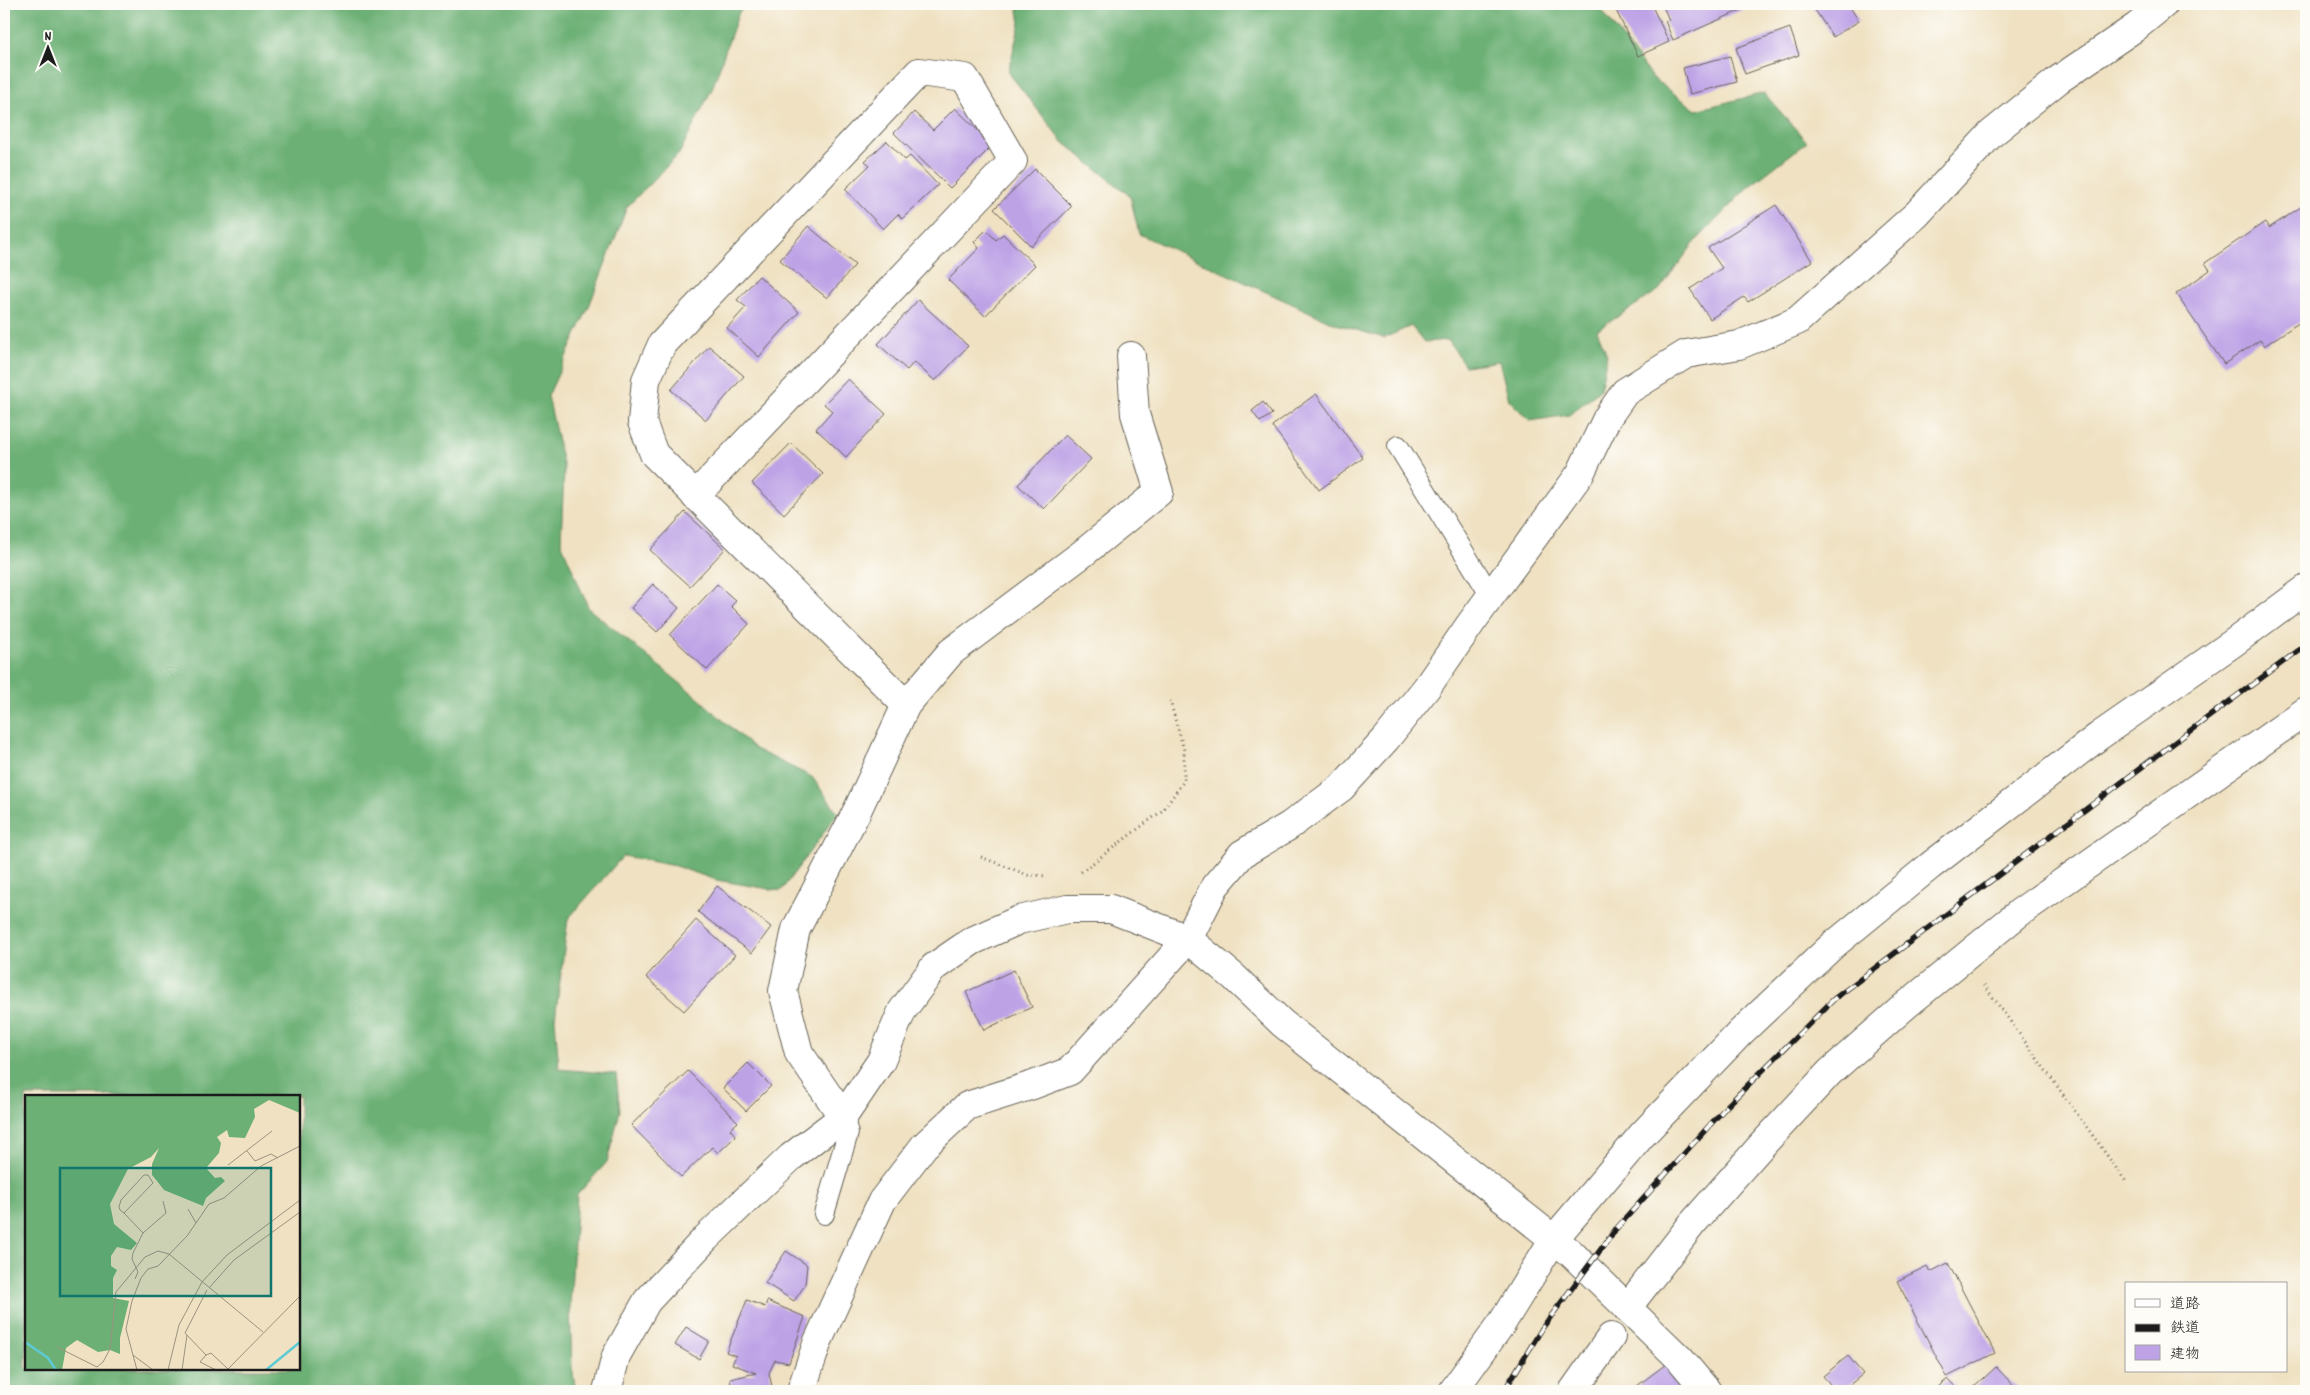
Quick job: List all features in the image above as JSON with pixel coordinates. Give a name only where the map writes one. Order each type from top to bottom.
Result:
[{"type":"street","points":[[801,1391],[818,1341],[882,1201],[924,1146],[968,1106],[1033,1085],[1070,1070],[1188,938],[1215,886],[1242,854],[1289,826],[1341,788],[1386,739],[1427,687],[1580,474],[1607,418],[1624,392],[1686,354],[1739,345],[1797,321],[1917,214],[1991,134],[2058,80],[2136,27],[2164,4]]},
{"type":"street","points":[[695,496],[1013,161],[965,78],[920,72],[662,344],[646,380],[642,422],[654,454],[695,496],[906,705]]},
{"type":"street","points":[[843,1117],[798,1052],[782,991],[796,929],[856,811],[906,705],[952,652],[1082,554],[1159,492],[1135,414],[1131,356]]},
{"type":"street","points":[[1454,1391],[1502,1323],[1553,1240],[1642,1135],[1741,1032],[1831,946],[1930,866],[2099,736],[2234,643],[2306,589]]},
{"type":"street","points":[[1627,1308],[1692,1224],[1830,1072],[1905,1006],[2019,913],[2306,711]]},
{"type":"street","points":[[607,1391],[616,1356],[647,1301],[706,1238],[791,1157],[843,1117],[881,1061],[902,1011],[934,967],[972,941],[1019,920],[1067,909],[1111,909],[1188,938],[1234,977],[1282,1023],[1571,1253],[1680,1359],[1707,1391]]},
{"type":"street","points":[[1573,1391],[1611,1337]]},
{"type":"lane","points":[[1398,446],[1492,596]]},
{"type":"lane","points":[[824,1214],[848,1133],[843,1117]]},
{"type":"path","points":[[1067,909],[1074,878],[1164,810],[1184,781],[1184,750],[1170,701]]},
{"type":"path","points":[[981,857],[1028,875],[1074,878]]},
{"type":"path","points":[[1964,958],[2128,1183]]},
{"type":"green space","points":[[4,4],[751,4],[739,12],[712,89],[679,154],[627,207],[588,309],[548,396],[564,469],[561,542],[589,609],[696,696],[755,749],[812,777],[838,813],[781,891],[716,880],[675,866],[623,856],[568,919],[555,1019],[559,1069],[616,1074],[620,1111],[607,1162],[577,1195],[570,1307],[572,1367],[576,1391],[4,1391]]},
{"type":"green space","points":[[1017,4],[1597,4],[1653,78],[1696,110],[1764,93],[1807,142],[1746,189],[1695,242],[1659,290],[1597,330],[1607,355],[1600,390],[1569,415],[1530,421],[1509,400],[1499,361],[1465,366],[1448,340],[1424,342],[1411,326],[1384,338],[1336,324],[1139,234],[1130,196],[1063,142],[1008,72],[1020,23]]},
{"type":"building","points":[[1613,4],[1651,4],[1669,42],[1638,56]]},
{"type":"building","points":[[1662,4],[1755,4],[1673,40],[1665,21],[1669,20]]},
{"type":"building","points":[[1811,4],[1848,4],[1859,21],[1833,37]]},
{"type":"building","points":[[1790,28],[1799,55],[1745,74],[1736,48]]},
{"type":"building","points":[[1730,56],[1737,82],[1690,94],[1683,68]]},
{"type":"building","points":[[955,108],[993,145],[950,188],[894,133],[914,112],[933,130]]},
{"type":"building","points":[[887,141],[905,160],[910,156],[938,185],[902,219],[898,214],[883,229],[845,189],[870,165],[865,161]]},
{"type":"building","points":[[1035,169],[1072,206],[1031,246],[994,209]]},
{"type":"building","points":[[1776,205],[1812,261],[1748,302],[1744,297],[1710,319],[1690,289],[1722,268],[1708,248]]},
{"type":"building","points":[[2304,205],[2306,209],[2306,318],[2264,346],[2260,340],[2224,364],[2176,294],[2210,270],[2205,263],[2265,222],[2269,228]]},
{"type":"building","points":[[808,226],[855,265],[827,298],[780,260]]},
{"type":"building","points":[[986,230],[996,240],[1003,234],[1035,265],[985,316],[948,280],[979,248],[974,242]]},
{"type":"building","points":[[759,276],[799,312],[759,357],[727,328],[746,307],[737,300]]},
{"type":"building","points":[[918,300],[968,346],[935,381],[914,362],[907,370],[878,344]]},
{"type":"building","points":[[709,346],[744,376],[706,420],[671,390]]},
{"type":"building","points":[[848,379],[886,414],[846,457],[816,429],[832,411],[824,404]]},
{"type":"building","points":[[1316,394],[1363,458],[1319,490],[1272,426]]},
{"type":"building","points":[[1263,402],[1272,414],[1260,422],[1252,411]]},
{"type":"building","points":[[1065,435],[1091,459],[1044,509],[1018,485]]},
{"type":"building","points":[[791,443],[823,474],[784,514],[752,483]]},
{"type":"building","points":[[685,512],[725,549],[690,586],[650,550]]},
{"type":"building","points":[[653,584],[679,608],[657,632],[631,608]]},
{"type":"building","points":[[717,584],[736,601],[731,606],[749,624],[707,670],[670,635]]},
{"type":"building","points":[[717,886],[771,927],[752,953],[698,912]]},
{"type":"building","points":[[696,920],[735,955],[684,1011],[646,977]]},
{"type":"building","points":[[1014,970],[1032,1007],[984,1030],[966,992]]},
{"type":"building","points":[[748,1063],[771,1086],[746,1111],[723,1088]]},
{"type":"building","points":[[688,1071],[738,1122],[730,1129],[736,1136],[718,1153],[712,1147],[681,1177],[631,1125]]},
{"type":"building","points":[[786,1251],[807,1265],[805,1285],[794,1301],[765,1283]]},
{"type":"building","points":[[1948,1263],[1995,1353],[1947,1377],[1897,1281],[1927,1266],[1930,1272]]},
{"type":"building","points":[[747,1300],[765,1307],[767,1301],[805,1317],[789,1363],[775,1360],[769,1373],[773,1391],[732,1391],[730,1379],[756,1373],[732,1364],[736,1356],[726,1352]]},
{"type":"building","points":[[686,1327],[709,1341],[699,1359],[675,1345]]},
{"type":"building","points":[[1848,1356],[1863,1374],[1842,1391],[1836,1391],[1823,1376]]},
{"type":"building","points":[[1670,1361],[1692,1391],[1635,1391],[1633,1389]]},
{"type":"building","points":[[1996,1367],[2019,1391],[1970,1391]]},
{"type":"building","points":[[1948,1379],[1959,1391],[1933,1391],[1944,1382]]},
{"type":"railway","points":[[1504,1391],[1543,1327],[1616,1229],[1727,1106],[1834,999],[2306,645]]}]
